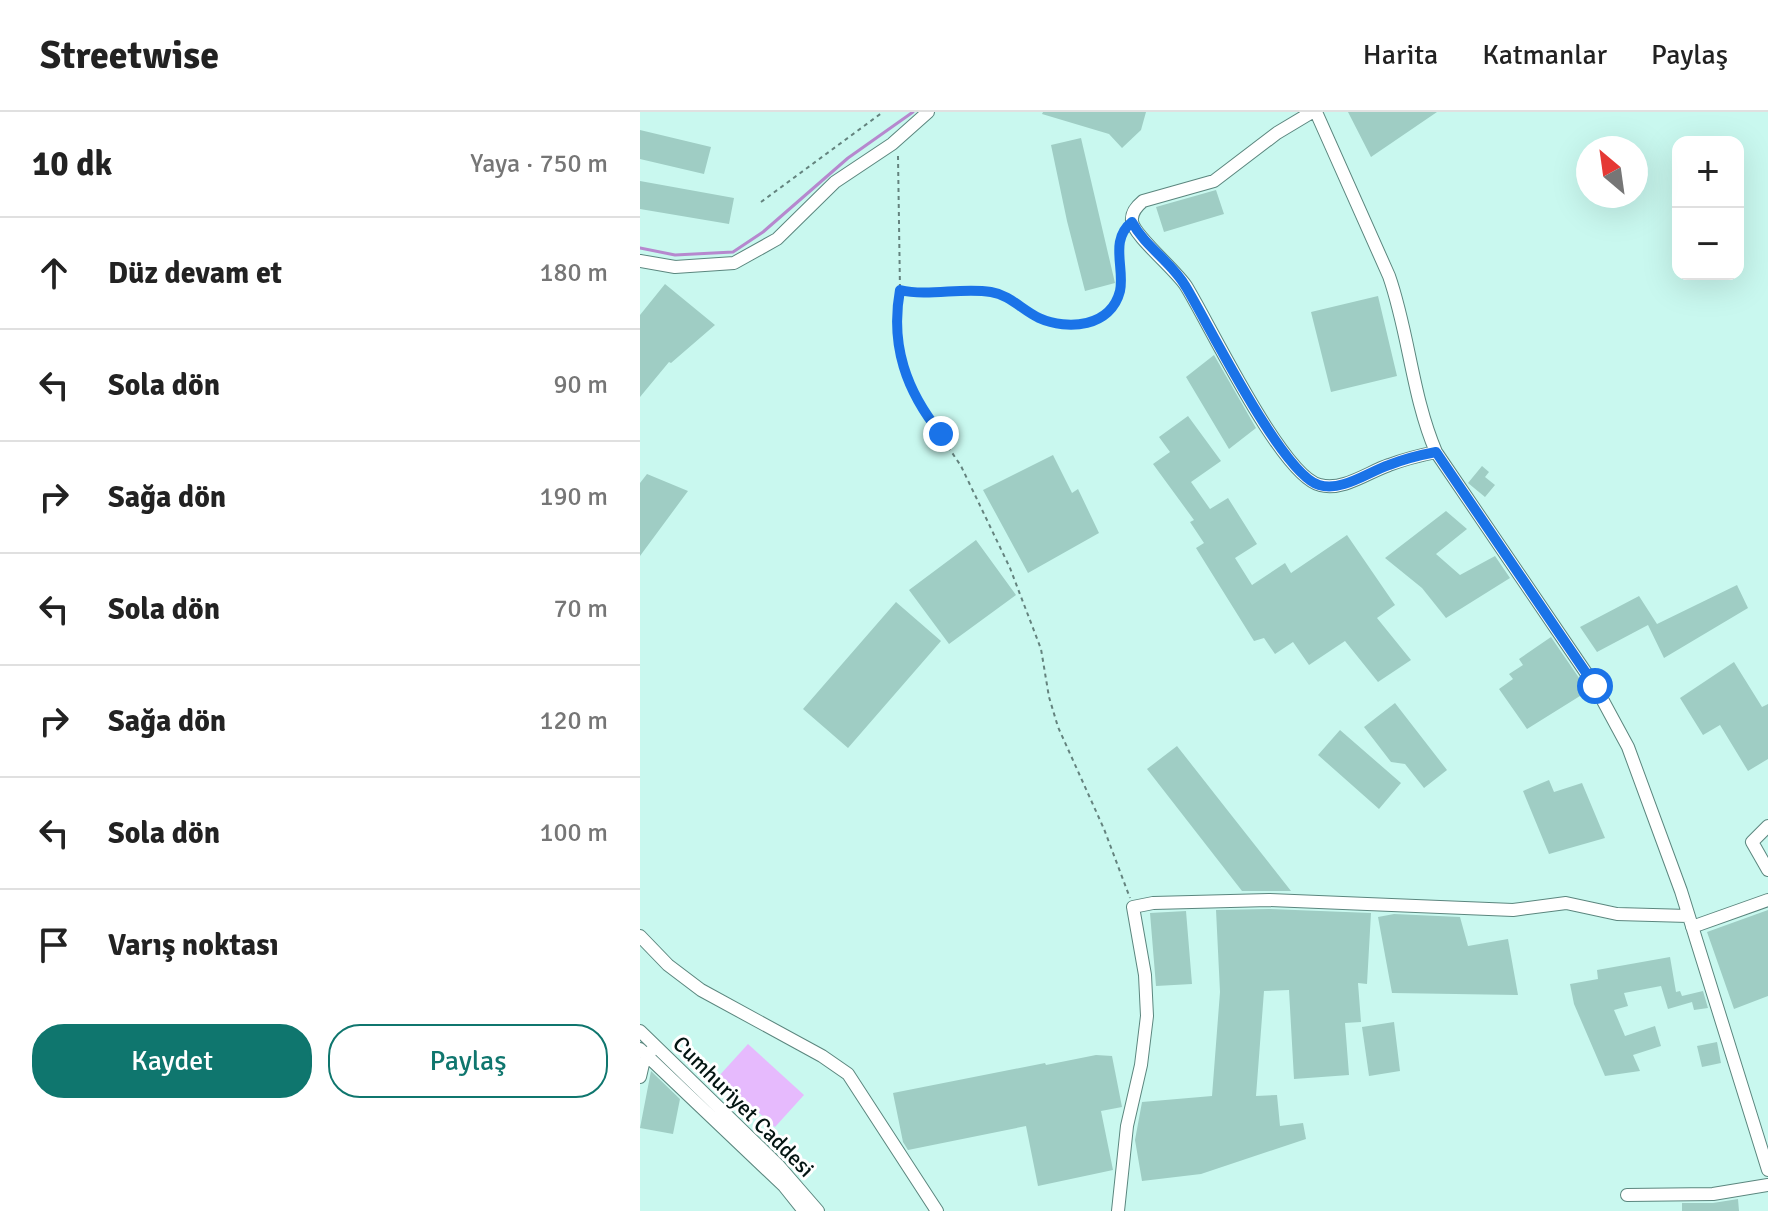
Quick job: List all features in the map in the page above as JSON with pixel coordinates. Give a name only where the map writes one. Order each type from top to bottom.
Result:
[{"type":"street","points":[[640,261],[675,267],[734,263],[777,239],[835,182],[892,144],[928,112]]},
{"type":"street","points":[[1436,452],[1388,465],[1346,483],[1319,485],[1307,478],[1277,443],[1184,283],[1139,236],[1132,222],[1135,208],[1143,201],[1214,181],[1277,133],[1314,112],[1398,301],[1426,423],[1436,452],[1595,686],[1628,747],[1690,921],[1768,1170]]},
{"type":"street","points":[[1768,826],[1752,842],[1768,870]]},
{"type":"street","points":[[1118,1211],[1127,1126],[1141,1065],[1147,1016],[1145,975],[1133,907],[1153,903],[1269,900],[1513,910],[1566,903],[1617,914],[1690,921],[1768,900]]},
{"type":"street","points":[[640,936],[668,965],[701,990],[822,1056],[848,1074],[937,1211]]},
{"type":"street","name":"Cumhuriyet Caddesi","points":[[640,1031],[647,1051],[772,1174],[804,1211]]},
{"type":"street","points":[[640,1077],[647,1051]]},
{"type":"street","name":"Cumhuriyet Caddesi","points":[[647,1051],[778,1165],[818,1211]]},
{"type":"street","points":[[1627,1195],[1713,1194],[1768,1185]]},
{"type":"path","points":[[761,202],[883,112]]},
{"type":"path","points":[[892,144],[900,161],[897,341],[907,381],[961,466],[1010,568],[1041,649],[1058,727],[1104,829],[1133,907]]},
{"type":"path","points":[[900,290],[993,292],[1008,297],[1035,316],[1051,322],[1070,325],[1091,323],[1105,315],[1119,294],[1120,245],[1125,228],[1132,222]]},
{"type":"shaded area","points":[[748,1044],[804,1095],[775,1127],[718,1077]]},
{"type":"building","points":[[1043,112],[1146,112],[1141,130],[1122,148],[1109,134]]},
{"type":"building","points":[[1348,112],[1437,112],[1371,157]]},
{"type":"building","points":[[640,130],[711,147],[704,174],[640,159]]},
{"type":"building","points":[[1081,138],[1115,283],[1085,291],[1051,145]]},
{"type":"building","points":[[640,181],[734,198],[729,224],[640,209]]},
{"type":"building","points":[[1216,190],[1224,214],[1164,232],[1156,207]]},
{"type":"building","points":[[665,284],[715,325],[669,362],[640,397],[640,315]]},
{"type":"building","points":[[1378,296],[1397,376],[1331,392],[1311,312]]},
{"type":"building","points":[[1214,355],[1256,428],[1229,449],[1186,377]]},
{"type":"building","points":[[1188,416],[1221,461],[1191,482],[1210,509],[1228,498],[1257,544],[1235,558],[1252,585],[1285,563],[1291,573],[1347,535],[1395,605],[1377,618],[1411,660],[1378,682],[1345,641],[1309,665],[1293,642],[1275,654],[1264,638],[1254,641],[1196,548],[1204,543],[1190,522],[1194,520],[1153,464],[1170,452],[1159,437]]},
{"type":"building","points":[[1053,455],[1072,493],[1078,489],[1099,533],[1028,573],[983,490]]},
{"type":"building","points":[[1482,466],[1489,472],[1485,477],[1495,485],[1485,497],[1468,483]]},
{"type":"building","points":[[647,474],[688,491],[640,556],[640,483]]},
{"type":"building","points":[[1446,511],[1467,529],[1436,554],[1460,575],[1495,556],[1510,578],[1446,618],[1422,588],[1385,558]]},
{"type":"building","points":[[976,540],[1016,595],[949,644],[909,590]]},
{"type":"building","points":[[1737,585],[1748,608],[1664,658],[1648,625],[1597,652],[1580,627],[1639,596],[1657,624]]},
{"type":"building","points":[[896,602],[941,641],[848,748],[803,709]]},
{"type":"building","points":[[1551,637],[1588,691],[1527,729],[1499,689],[1513,679],[1509,674],[1523,665],[1519,659]]},
{"type":"building","points":[[1734,662],[1762,707],[1768,704],[1768,759],[1748,771],[1720,725],[1703,735],[1680,698]]},
{"type":"building","points":[[1395,703],[1447,770],[1424,788],[1405,764],[1391,762],[1364,727]]},
{"type":"building","points":[[1340,730],[1401,783],[1379,809],[1318,755]]},
{"type":"building","points":[[1177,746],[1291,891],[1242,891],[1147,769]]},
{"type":"building","points":[[1549,780],[1554,792],[1582,783],[1605,838],[1549,854],[1523,791]]},
{"type":"building","points":[[1216,910],[1371,913],[1367,984],[1358,983],[1361,1022],[1345,1023],[1349,1075],[1294,1079],[1289,990],[1264,991],[1256,1096],[1277,1095],[1280,1126],[1303,1123],[1306,1139],[1201,1174],[1142,1181],[1135,1140],[1142,1102],[1212,1096],[1220,992]]},
{"type":"building","points":[[1768,910],[1768,996],[1734,1009],[1707,932]]},
{"type":"building","points":[[1186,911],[1192,984],[1156,986],[1150,913]]},
{"type":"building","points":[[1394,914],[1460,917],[1468,946],[1508,939],[1518,995],[1392,993],[1378,917]]},
{"type":"building","points":[[1670,957],[1676,992],[1680,991],[1682,996],[1703,991],[1708,1008],[1694,1010],[1692,1002],[1668,1009],[1661,986],[1624,993],[1628,1006],[1614,1010],[1625,1036],[1655,1026],[1661,1046],[1633,1055],[1640,1071],[1605,1076],[1574,1004],[1570,984],[1598,979],[1597,970]]},
{"type":"building","points":[[1394,1022],[1400,1071],[1369,1076],[1362,1027]]},
{"type":"building","points":[[1717,1042],[1721,1063],[1702,1067],[1697,1046]]},
{"type":"building","points":[[1096,1055],[1112,1056],[1122,1107],[1101,1111],[1113,1170],[1038,1186],[1026,1126],[908,1150],[903,1142],[893,1093]]},
{"type":"building","points":[[651,1071],[680,1099],[673,1134],[640,1128]]},
{"type":"building","points":[[1738,1199],[1739,1211],[1682,1211],[1682,1203]]},
{"type":"waterway","points":[[640,248],[675,255],[733,252],[763,232],[848,158],[913,112]]},
{"type":"route","points":[[941,434],[916,399],[901,362],[896,323],[900,290],[993,292],[1008,297],[1035,316],[1051,322],[1070,325],[1091,323],[1105,315],[1116,302],[1121,286],[1118,254],[1122,234],[1132,222],[1139,236],[1184,283],[1277,443],[1307,478],[1319,485],[1346,483],[1388,465],[1436,452],[1595,686]]}]
